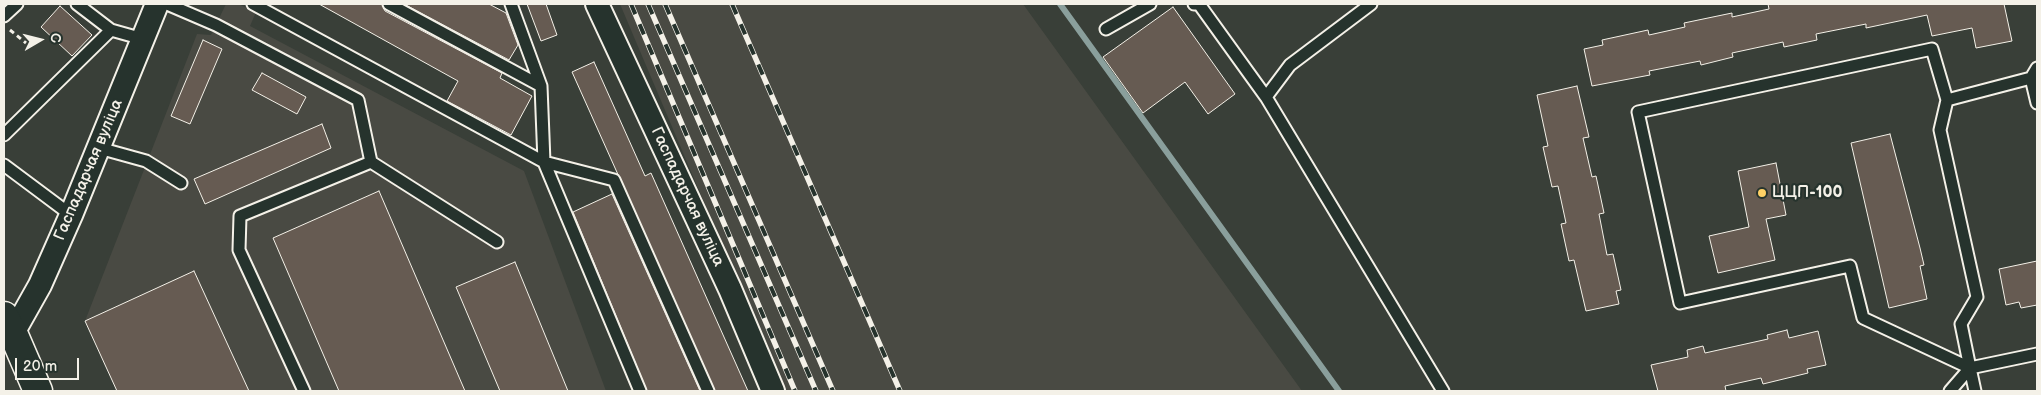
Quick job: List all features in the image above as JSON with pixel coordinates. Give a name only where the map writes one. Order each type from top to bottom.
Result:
[{"type":"main road","points":[[9,325],[38,391]]},
{"type":"street","name":"Гаспадарчая вуліца","points":[[9,325],[40,284],[99,148],[157,4]]},
{"type":"street","name":"Гаспадарчая вуліца","points":[[597,4],[730,289],[773,391]]},
{"type":"lane","points":[[4,16],[17,4]]},
{"type":"lane","points":[[77,4],[111,30],[143,39]]},
{"type":"lane","points":[[167,4],[216,25],[358,100],[371,162],[497,242]]},
{"type":"lane","points":[[253,4],[544,162],[614,180],[708,391]]},
{"type":"lane","points":[[389,4],[541,86]]},
{"type":"lane","points":[[511,4],[541,86],[544,162],[640,391]]},
{"type":"lane","points":[[1106,29],[1150,4]]},
{"type":"lane","points":[[1194,4],[1199,4],[1266,97],[1443,391]]},
{"type":"lane","points":[[1266,97],[1290,65],[1371,4]]},
{"type":"lane","points":[[4,135],[111,30]]},
{"type":"lane","points":[[1975,391],[1970,368],[1961,324],[1977,298],[1940,130],[1947,100],[1932,49],[1638,112],[1680,303],[1850,266],[1863,318],[1970,368],[2037,354]]},
{"type":"lane","points":[[1947,100],[2031,78],[2037,68]]},
{"type":"lane","points":[[2031,78],[2037,103]]},
{"type":"lane","points":[[99,148],[146,161],[181,183]]},
{"type":"lane","points":[[304,391],[240,250],[240,216],[371,162]]},
{"type":"lane","points":[[4,165],[71,215]]},
{"type":"lane","points":[[1950,391],[1970,368]]},
{"type":"path","points":[[4,25],[26,43]]},
{"type":"shaded area","points":[[226,4],[238,4],[256,12],[250,26],[524,171],[606,391],[117,391],[85,321],[197,34],[211,35]]},
{"type":"shaded area","points":[[620,4],[1023,4],[1302,391],[784,391]]},
{"type":"building","points":[[319,4],[382,4],[385,11],[502,73],[500,78],[532,96],[511,135],[447,101],[458,81]]},
{"type":"building","points":[[404,4],[489,4],[506,13],[518,45],[509,60]]},
{"type":"building","points":[[527,4],[546,4],[557,35],[541,41]]},
{"type":"building","points":[[1768,4],[2004,4],[2012,41],[1976,48],[1972,28],[1932,36],[1927,15],[1866,28],[1866,24],[1816,34],[1817,40],[1784,47],[1783,42],[1732,53],[1733,57],[1701,65],[1700,61],[1649,71],[1650,75],[1592,86],[1584,49],[1603,45],[1602,40],[1648,30],[1649,35],[1685,27],[1684,23],[1732,13],[1732,17],[1769,9]]},
{"type":"building","points":[[60,6],[92,35],[72,56],[41,27]]},
{"type":"building","points":[[1173,7],[1235,94],[1208,114],[1185,82],[1143,113],[1103,57]]},
{"type":"building","points":[[203,40],[222,49],[190,124],[171,116]]},
{"type":"building","points":[[594,62],[645,176],[651,173],[748,391],[715,391],[572,72]]},
{"type":"building","points":[[262,73],[306,97],[297,114],[252,90]]},
{"type":"building","points":[[1577,86],[1589,137],[1583,138],[1592,177],[1596,176],[1604,213],[1599,214],[1607,255],[1613,254],[1621,290],[1616,291],[1619,304],[1586,311],[1574,260],[1569,261],[1561,224],[1566,223],[1558,186],[1552,187],[1543,147],[1548,146],[1537,95]]},
{"type":"building","points":[[322,124],[331,148],[205,204],[194,179]]},
{"type":"building","points":[[1890,134],[1924,265],[1920,266],[1927,299],[1889,308],[1851,143]]},
{"type":"building","points":[[1776,163],[1786,215],[1766,219],[1775,260],[1718,273],[1709,236],[1749,227],[1738,171]]},
{"type":"building","points":[[379,191],[465,391],[339,391],[273,238]]},
{"type":"building","points":[[612,194],[700,391],[647,391],[573,212]]},
{"type":"building","points":[[2037,261],[2037,305],[2021,308],[2019,302],[2006,305],[1999,269]]},
{"type":"building","points":[[515,262],[568,391],[500,391],[456,287]]},
{"type":"building","points":[[194,271],[249,391],[117,391],[85,321]]},
{"type":"building","points":[[1787,330],[1789,338],[1818,331],[1826,365],[1807,369],[1808,373],[1763,384],[1761,378],[1725,386],[1726,391],[1658,391],[1651,365],[1688,357],[1687,350],[1703,346],[1705,353],[1768,339],[1767,335]]},
{"type":"waterway","points":[[1060,4],[1339,391]]},
{"type":"railway","points":[[631,4],[795,391]]},
{"type":"railway","points":[[648,4],[816,391]]},
{"type":"railway","points":[[665,4],[833,391]]},
{"type":"railway","points":[[732,4],[900,391]]},
{"type":"place","name":"ЦЦП-100","points":[[1762,193]]}]
